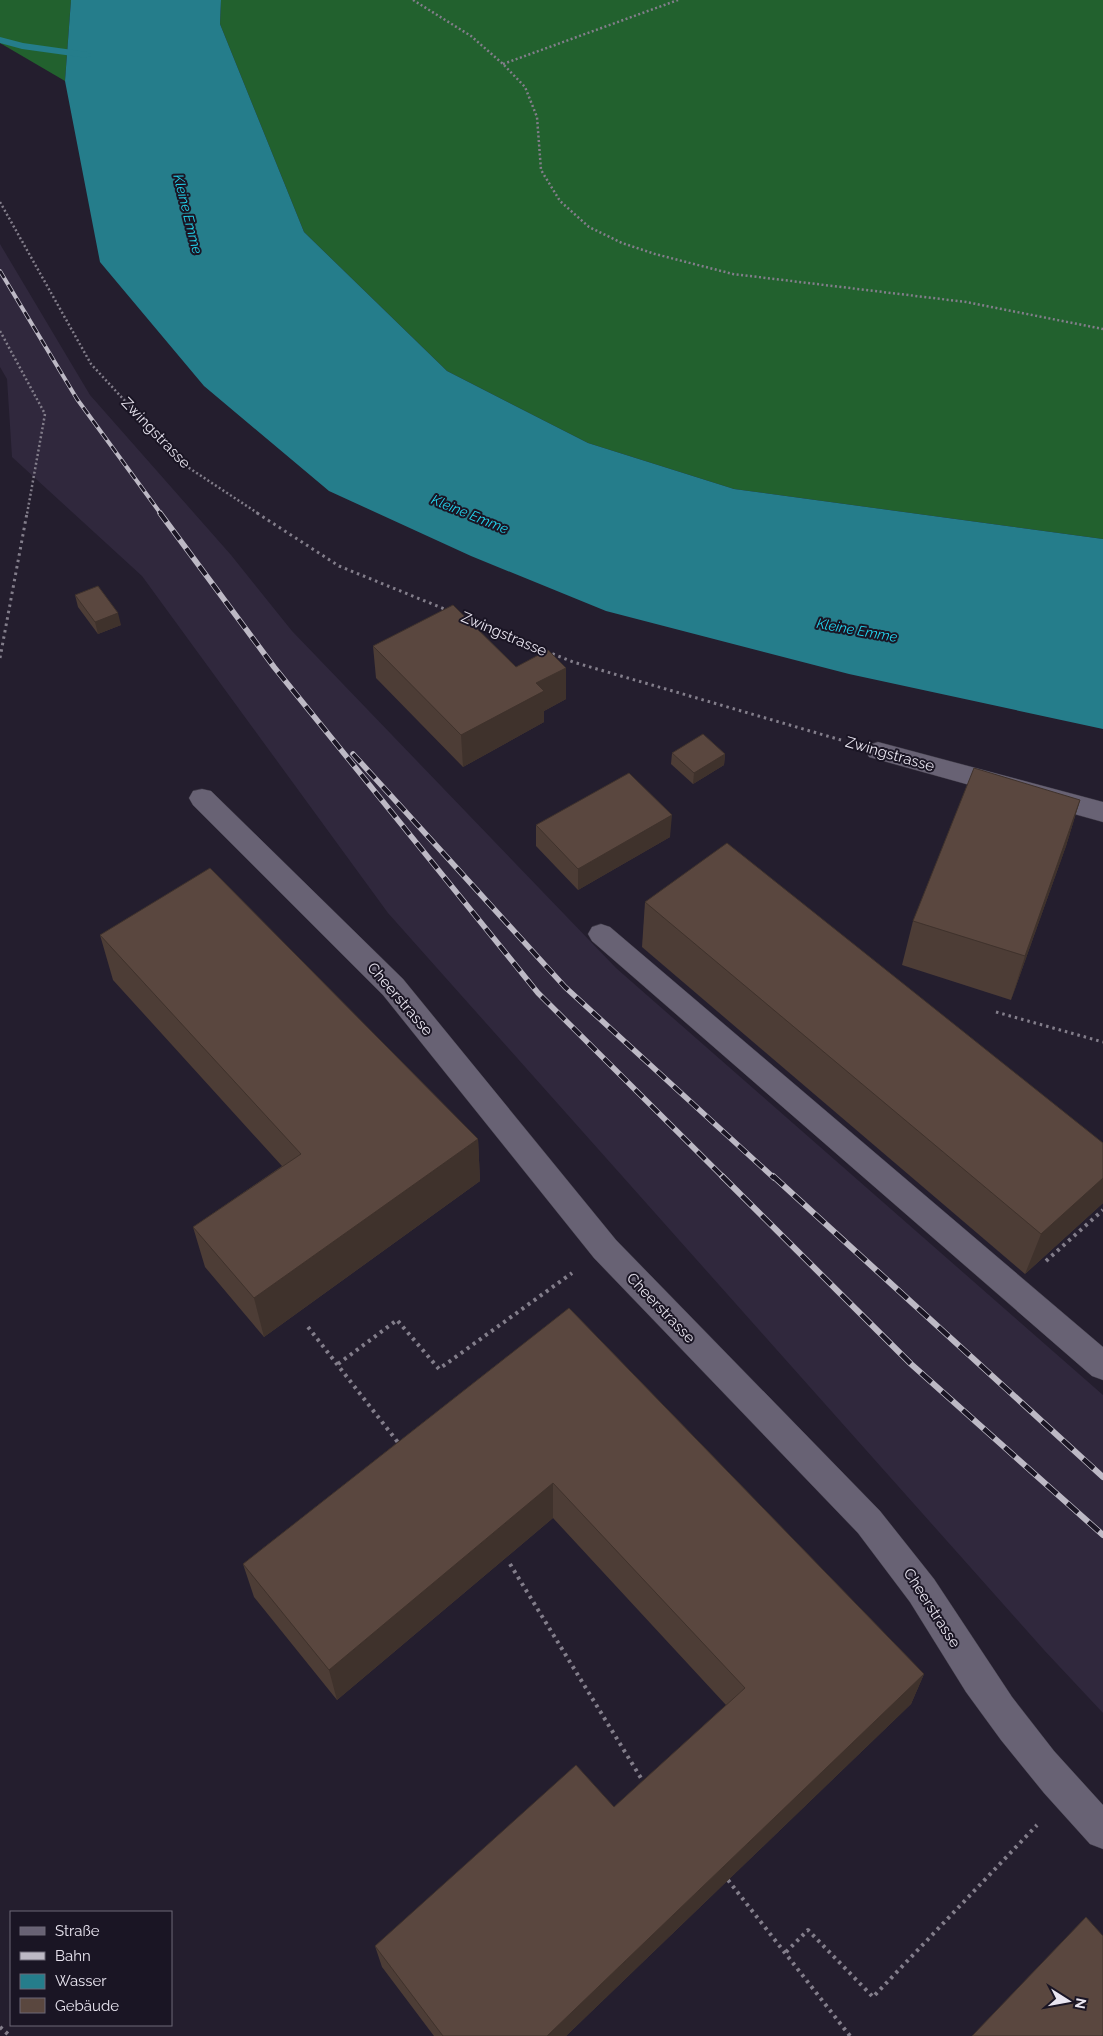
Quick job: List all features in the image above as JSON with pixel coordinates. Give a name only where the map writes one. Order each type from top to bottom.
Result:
[{"type":"street","name":"Zwingstrasse","points":[[878,751],[1103,812]]},
{"type":"street","name":"Cheerstrasse","points":[[202,798],[393,987],[605,1249],[869,1522],[904,1563],[985,1690],[1017,1735],[1067,1794],[1103,1832]]},
{"type":"street","points":[[600,934],[1103,1366]]},
{"type":"path","points":[[413,0],[471,36],[503,64],[525,87],[537,117],[541,170],[560,201],[589,228],[622,243],[655,254],[732,274],[966,302],[1103,329]]},
{"type":"path","points":[[503,64],[678,0]]},
{"type":"path","name":"Zwingstrasse","points":[[0,202],[91,364],[183,464],[340,566],[447,610]]},
{"type":"path","points":[[0,331],[40,401],[45,414],[0,658]]},
{"type":"path","name":"Zwingstrasse","points":[[456,614],[573,662],[878,751]]},
{"type":"path","points":[[996,1012],[1103,1042]]},
{"type":"path","points":[[1014,1290],[1103,1210]]},
{"type":"path","points":[[338,1364],[397,1320],[440,1369],[605,1249]]},
{"type":"path","points":[[308,1327],[406,1453]]},
{"type":"path","points":[[510,1564],[647,1788]]},
{"type":"path","points":[[786,1952],[808,1930],[873,1997],[1067,1794]]},
{"type":"path","points":[[728,1880],[850,2036]]},
{"type":"path","points":[[0,2027],[10,2036]]},
{"type":"shaded area","points":[[0,244],[90,395],[231,555],[292,631],[616,968],[1103,1395],[1103,1713],[1044,1650],[388,913],[142,576],[12,457],[7,379],[0,367]]},
{"type":"green space","points":[[0,0],[71,0],[65,81],[0,43]]},
{"type":"green space","points":[[221,0],[1103,0],[1103,539],[734,489],[588,443],[447,371],[304,232],[220,24]]},
{"type":"water","name":"Kleine Emme","points":[[71,0],[221,0],[220,24],[304,232],[447,371],[588,443],[734,489],[1103,539],[1103,729],[849,674],[606,611],[471,556],[329,491],[204,386],[100,262],[65,81]]},
{"type":"building","points":[[98,586],[118,613],[95,622],[75,595]]},
{"type":"building","points":[[453,605],[516,667],[548,650],[566,668],[536,683],[544,691],[461,735],[373,646]]},
{"type":"building","points":[[703,734],[725,754],[694,773],[672,753]]},
{"type":"building","points":[[974,768],[1080,800],[1025,956],[913,921]]},
{"type":"building","points":[[629,773],[672,815],[578,869],[536,825]]},
{"type":"building","points":[[727,843],[1103,1143],[1103,1178],[1041,1234],[645,902]]},
{"type":"building","points":[[210,868],[478,1139],[254,1298],[193,1227],[301,1154],[100,935]]},
{"type":"building","points":[[569,1308],[924,1674],[547,2036],[443,2036],[375,1946],[576,1765],[614,1807],[745,1688],[553,1483],[329,1670],[243,1564]]},
{"type":"building","points":[[1086,1917],[1103,1936],[1103,2036],[972,2036]]},
{"type":"waterway","points":[[0,40],[22,46],[87,55]]},
{"type":"railway","points":[[0,271],[77,399],[161,514]]},
{"type":"railway","points":[[160,513],[274,667],[538,993],[724,1178]]},
{"type":"railway","points":[[353,754],[565,987],[774,1178]]},
{"type":"railway","points":[[722,1176],[911,1364],[1103,1535]]},
{"type":"railway","points":[[773,1176],[1103,1477]]}]
